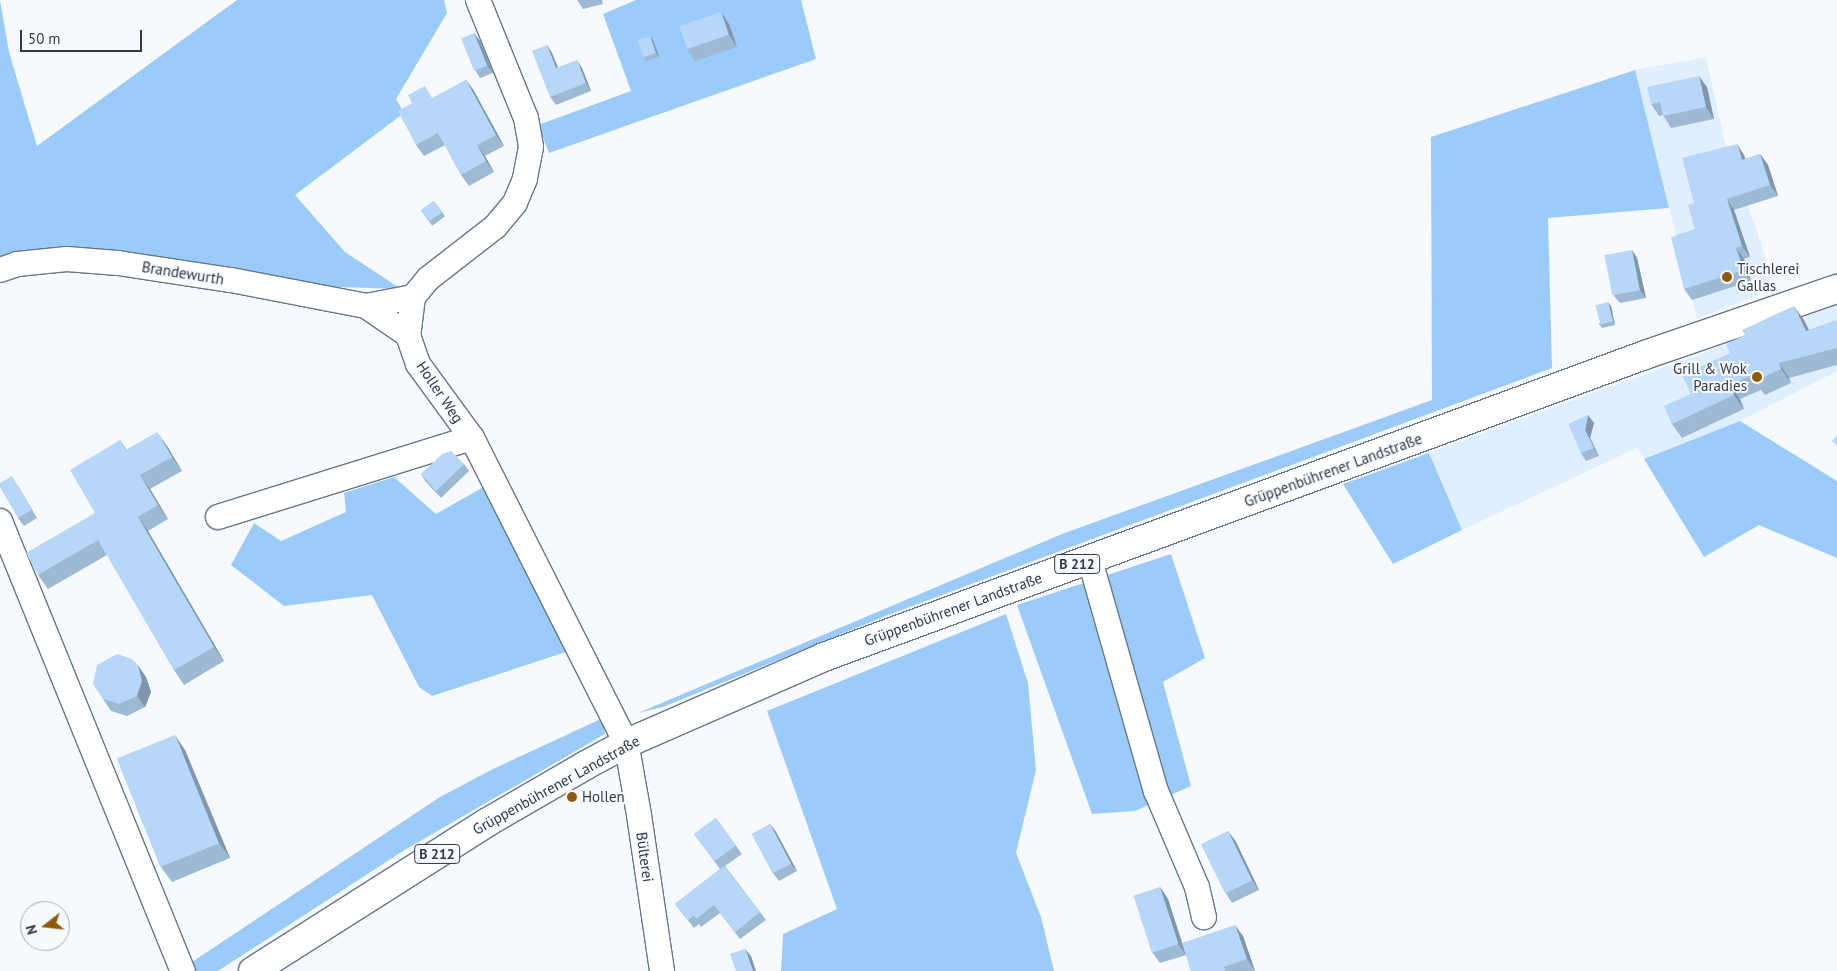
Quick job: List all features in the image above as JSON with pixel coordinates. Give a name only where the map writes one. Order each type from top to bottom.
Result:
[{"type":"main road","name":"Grüppenbührener Landstraße","points":[[253,971],[486,823],[625,744],[824,657],[1645,355],[1837,289]]},
{"type":"street","points":[[413,296],[428,279],[496,226],[516,204],[525,179],[531,147],[526,118],[478,0]]},
{"type":"street","name":"Brandewurth","points":[[0,270],[17,264],[67,259],[118,263],[366,306],[413,296]]},
{"type":"street","name":"Holler Weg","points":[[413,296],[408,335],[418,364],[472,438],[610,707],[625,744]]},
{"type":"street","name":"Brandewurth","points":[[366,306],[408,335]]},
{"type":"street","points":[[218,517],[472,438]]},
{"type":"street","points":[[0,521],[183,971]]},
{"type":"street","points":[[1090,560],[1156,791],[1197,887],[1204,917]]},
{"type":"street","name":"Bülterei","points":[[625,744],[639,815],[662,971]]},
{"type":"shaded area","points":[[0,0],[9,52],[37,146],[237,0],[444,0],[447,13],[396,99],[404,113],[295,195],[345,252],[401,289],[338,287],[59,246],[0,260]]},
{"type":"shaded area","points":[[636,0],[801,0],[816,59],[549,153],[538,125],[631,91],[603,14]]},
{"type":"shaded area","points":[[1706,57],[1724,139],[1760,240],[1773,289],[1697,319],[1635,70]]},
{"type":"shaded area","points":[[1635,70],[1669,208],[1548,218],[1552,368],[888,615],[663,707],[638,713],[1062,534],[1432,400],[1431,137]]},
{"type":"shaded area","points":[[1837,304],[1837,371],[1740,421],[1644,459],[1637,448],[1462,530],[1429,453]]},
{"type":"shaded area","points":[[1740,421],[1837,481],[1837,558],[1759,525],[1704,557],[1644,459]]},
{"type":"shaded area","points":[[1429,453],[1462,530],[1393,564],[1343,484]]},
{"type":"shaded area","points":[[394,477],[436,514],[487,485],[569,651],[432,696],[419,687],[372,595],[284,606],[231,565],[254,523],[281,541],[346,512],[344,493]]},
{"type":"shaded area","points":[[1171,554],[1205,658],[1163,682],[1191,786],[1135,811],[1092,814],[1017,605]]},
{"type":"shaded area","points":[[1006,614],[1028,683],[1036,770],[1016,853],[1041,917],[1054,971],[781,971],[783,934],[837,909],[767,711]]},
{"type":"shaded area","points":[[603,718],[605,734],[403,851],[218,971],[192,971],[189,964],[440,797],[493,769]]},
{"type":"building","points":[[721,12],[729,35],[687,49],[679,26]]},
{"type":"building","points":[[474,33],[487,65],[474,71],[461,38]]},
{"type":"building","points":[[650,36],[656,53],[644,57],[638,40]]},
{"type":"building","points":[[547,45],[556,68],[577,60],[586,83],[550,97],[532,51]]},
{"type":"building","points":[[1699,76],[1706,107],[1663,116],[1660,102],[1651,104],[1647,87]]},
{"type":"building","points":[[466,80],[496,135],[477,145],[486,161],[461,175],[438,133],[416,145],[398,111],[412,103],[408,95],[425,86],[432,98]]},
{"type":"building","points":[[1737,144],[1742,160],[1760,154],[1770,185],[1727,199],[1742,246],[1736,248],[1744,270],[1684,289],[1671,237],[1695,229],[1688,205],[1694,203],[1682,158]]},
{"type":"building","points":[[434,201],[442,213],[429,222],[421,210]]},
{"type":"building","points":[[1632,250],[1640,290],[1612,296],[1605,255]]},
{"type":"building","points":[[1608,302],[1613,321],[1601,325],[1595,305]]},
{"type":"building","points":[[1794,306],[1806,331],[1837,320],[1837,348],[1779,363],[1781,369],[1755,381],[1752,375],[1730,385],[1734,395],[1672,424],[1664,406],[1691,394],[1682,375],[1730,353],[1726,344],[1745,335],[1742,330]]},
{"type":"building","points":[[1588,415],[1585,430],[1594,448],[1581,453],[1568,424]]},
{"type":"building","points":[[157,432],[172,457],[140,475],[158,505],[138,517],[214,647],[174,670],[98,540],[38,575],[26,553],[95,513],[70,470],[120,440],[126,450]]},
{"type":"building","points":[[1837,435],[1837,446],[1832,441]]},
{"type":"building","points":[[451,451],[464,464],[436,491],[421,474],[442,454]]},
{"type":"building","points":[[12,476],[32,510],[18,518],[0,487],[0,483]]},
{"type":"building","points":[[117,654],[132,659],[138,665],[142,681],[137,696],[119,704],[103,699],[93,684],[97,665]]},
{"type":"building","points":[[175,735],[219,843],[160,867],[117,759]]},
{"type":"building","points":[[716,818],[736,846],[714,861],[694,834]]},
{"type":"building","points":[[770,824],[791,864],[773,874],[751,834]]},
{"type":"building","points":[[1228,831],[1252,880],[1225,894],[1201,844]]},
{"type":"building","points":[[724,866],[760,912],[735,932],[714,905],[696,919],[694,916],[688,920],[675,904]]},
{"type":"building","points":[[1160,887],[1179,944],[1152,953],[1133,896]]},
{"type":"building","points":[[1235,925],[1247,959],[1224,967],[1225,971],[1191,971],[1182,943]]},
{"type":"building","points":[[745,949],[753,971],[736,971],[730,954]]},
{"type":"place","name":"Tischlerei Gallas","points":[[1727,277]]},
{"type":"place","name":"Grill & Wok Paradies","points":[[1757,377]]},
{"type":"place","name":"Hollen","points":[[572,797]]}]
